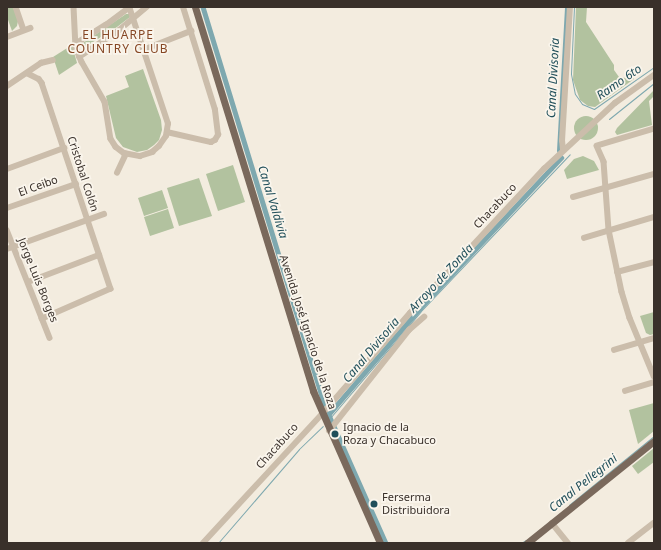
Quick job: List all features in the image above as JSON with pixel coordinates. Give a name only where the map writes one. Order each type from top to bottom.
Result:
[{"type":"main road","name":"Avenida José Ignacio de la Roza","points":[[196,7],[306,370],[322,414],[332,428],[380,543]]},
{"type":"main road","points":[[527,543],[654,441]]},
{"type":"street","points":[[16,7],[24,30]]},
{"type":"street","points":[[74,7],[75,44],[79,57],[105,102],[111,139],[116,147],[126,154],[140,156],[152,152],[162,143],[167,132],[167,118],[129,7],[75,44]]},
{"type":"street","points":[[79,57],[118,31],[147,7]]},
{"type":"street","points":[[167,132],[211,142],[215,140],[218,135],[215,110],[184,7]]},
{"type":"street","points":[[563,150],[562,141],[570,7]]},
{"type":"street","points":[[7,37],[30,28]]},
{"type":"street","points":[[143,50],[191,30]]},
{"type":"street","points":[[7,86],[41,63],[53,60]]},
{"type":"street","name":"Cristobal Colón","points":[[27,73],[41,81],[110,289],[42,319]]},
{"type":"street","name":"Chacabuco","points":[[203,543],[322,414],[461,258],[563,150],[615,103],[654,76]]},
{"type":"street","points":[[654,129],[597,146],[604,162],[609,230],[617,272],[628,312],[639,343],[654,376]]},
{"type":"street","points":[[7,169],[64,148]]},
{"type":"street","points":[[117,173],[126,154]]},
{"type":"street","points":[[573,197],[654,174]]},
{"type":"street","name":"El Ceibo","points":[[7,208],[76,184]]},
{"type":"street","points":[[7,248],[104,214]]},
{"type":"street","points":[[584,238],[654,217]]},
{"type":"street","name":"Jorge Luis Borges","points":[[7,230],[50,338]]},
{"type":"street","points":[[28,282],[99,254]]},
{"type":"street","points":[[617,272],[654,262]]},
{"type":"street","points":[[332,428],[409,330],[424,317]]},
{"type":"street","points":[[614,350],[654,338]]},
{"type":"street","points":[[624,391],[654,382]]},
{"type":"street","points":[[552,523],[568,543]]},
{"type":"street","points":[[628,543],[654,523]]},
{"type":"green space","points":[[7,7],[13,7],[18,21],[17,26],[12,31],[7,17]]},
{"type":"green space","points":[[576,7],[587,7],[586,22],[614,65],[614,70],[619,77],[626,78],[630,73],[634,79],[595,107],[588,106],[580,100],[573,80]]},
{"type":"green space","points":[[126,14],[129,14],[130,17],[117,27],[85,47],[82,47],[83,43]]},
{"type":"green space","points":[[72,45],[77,63],[59,75],[53,57]]},
{"type":"green space","points":[[143,69],[161,120],[162,130],[159,140],[154,145],[147,150],[137,152],[123,147],[116,138],[106,96],[129,87],[125,76]]},
{"type":"green space","points":[[654,90],[654,96],[649,101],[652,125],[617,135],[615,132],[617,128]]},
{"type":"green space","points":[[586,116],[595,119],[598,128],[595,137],[586,140],[577,137],[574,128],[577,119]]},
{"type":"green space","points":[[583,156],[594,161],[599,170],[567,179],[564,170],[574,159]]},
{"type":"green space","points":[[233,165],[245,202],[218,211],[206,174]]},
{"type":"green space","points":[[199,178],[212,216],[179,226],[167,188]]},
{"type":"green space","points":[[162,190],[168,208],[144,216],[138,198]]},
{"type":"green space","points":[[168,209],[174,228],[150,236],[144,217]]},
{"type":"green space","points":[[654,312],[654,334],[650,335],[646,333],[640,316]]},
{"type":"green space","points":[[654,403],[654,431],[638,444],[629,410]]},
{"type":"green space","points":[[654,448],[654,462],[638,474],[632,466]]},
{"type":"waterway","name":"Canal Valdivia","points":[[203,7],[324,404]]},
{"type":"waterway","name":"Canal Divisoria","points":[[559,151],[567,7]]},
{"type":"waterway","name":"Ramo 6to","points":[[574,7],[571,74],[575,94],[582,104],[594,109],[654,67]]},
{"type":"waterway","name":"Arroyo de Zonda","points":[[609,119],[654,83]]},
{"type":"waterway","name":"Arroyo de Zonda","points":[[330,418],[421,311],[570,154]]},
{"type":"waterway","name":"Arroyo de Zonda","points":[[328,415],[420,308],[561,158]]},
{"type":"waterway","name":"Canal Valdivia","points":[[328,413],[386,543]]},
{"type":"waterway","name":"Arroyo de Zonda","points":[[218,543],[299,449],[323,426]]},
{"type":"waterway","name":"Canal Pellegrini","points":[[569,505],[654,436]]},
{"type":"waterway","name":"Canal Pellegrini","points":[[521,543],[526,540]]},
{"type":"place","name":"Ignacio de la Roza y Chacabuco","points":[[335,434]]},
{"type":"place","name":"Ferserma Distribuidora","points":[[374,504]]},
{"type":"district","name":"EL HUARPE COUNTRY CLUB","points":[[118,42]]}]
